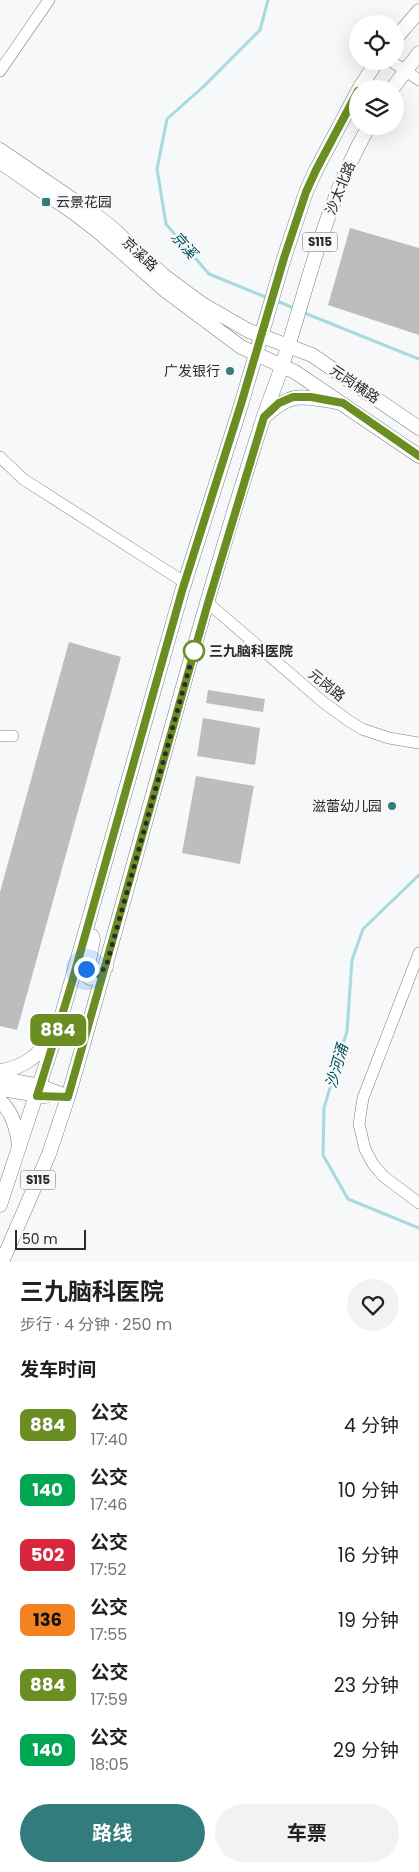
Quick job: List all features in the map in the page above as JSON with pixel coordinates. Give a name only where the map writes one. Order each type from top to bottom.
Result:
[{"type":"main road","points":[[404,28],[419,11]]},
{"type":"main road","points":[[399,80],[419,53]]},
{"type":"main road","name":"沙太北路","points":[[38,1091],[59,1025],[184,582],[275,288],[306,192],[349,107]]},
{"type":"main road","name":"沙太北路","points":[[282,366],[336,191],[363,135]]},
{"type":"main road","name":"京溪路","points":[[0,150],[73,198],[110,226],[179,288],[225,318],[288,345]]},
{"type":"main road","name":"京溪路","points":[[0,162],[77,215],[166,291],[241,347],[282,366]]},
{"type":"main road","name":"元岗横路","points":[[288,345],[312,355],[419,428]]},
{"type":"main road","name":"元岗横路","points":[[282,366],[295,372],[343,403],[419,456]]},
{"type":"main road","name":"S115","points":[[2,1262],[49,1154],[68,1097],[208,603],[264,417],[282,366]]},
{"type":"main road","points":[[264,417],[279,403],[293,397],[311,397],[343,403]]},
{"type":"main road","points":[[385,434],[384,424],[389,418],[419,428]]},
{"type":"main road","points":[[89,920],[93,940],[86,975],[90,978],[94,977],[106,967]]},
{"type":"main road","points":[[0,1071],[23,1065],[32,1059],[44,1047],[59,1025]]},
{"type":"main road","points":[[0,1078],[38,1091],[68,1097]]},
{"type":"main road","points":[[0,1089],[38,1091]]},
{"type":"main road","name":"S115","points":[[0,1205],[38,1091]]},
{"type":"main road","points":[[0,1102],[9,1112],[15,1125],[20,1147],[16,1157]]},
{"type":"street","points":[[0,71],[49,0]]},
{"type":"street","points":[[402,70],[419,80]]},
{"type":"street","points":[[0,457],[23,479],[184,582]]},
{"type":"street","name":"元岗路","points":[[208,603],[323,702],[349,721],[362,729],[389,738],[419,743]]},
{"type":"street","points":[[0,736],[13,736]]},
{"type":"street","points":[[419,953],[363,1098],[359,1124],[365,1149],[373,1164],[384,1176],[419,1203]]},
{"type":"building","points":[[350,228],[419,248],[419,335],[328,305]]},
{"type":"building","points":[[69,642],[121,657],[17,1030],[0,1026],[0,892]]},
{"type":"building","points":[[208,690],[265,699],[263,712],[206,703]]},
{"type":"building","points":[[203,718],[260,728],[255,765],[197,756]]},
{"type":"building","points":[[196,776],[254,786],[240,864],[182,853]]},
{"type":"waterway","name":"京溪","points":[[268,0],[260,30],[204,86],[167,119],[157,169],[166,224],[209,274],[268,298]]},
{"type":"waterway","name":"京溪","points":[[277,301],[296,309]]},
{"type":"waterway","name":"京溪","points":[[302,312],[419,359]]},
{"type":"waterway","name":"沙河涌","points":[[419,875],[363,929],[352,960],[347,1031],[324,1108],[323,1155],[348,1199],[419,1228]]},
{"type":"bus line","name":"884","points":[[349,105],[306,192],[284,258],[241,404],[182,591],[70,989],[37,1096],[68,1097],[208,603],[264,417],[279,403],[293,397],[311,397],[343,403],[419,456]]},
{"type":"place","name":"云景花园","points":[[46,202]]},
{"type":"place","name":"广发银行","points":[[230,371]]},
{"type":"place","name":"三九脑科医院","points":[[194,651]]},
{"type":"place","name":"滋蕾幼儿园","points":[[392,806]]},
{"type":"route","points":[[86,969],[86,975],[90,978],[106,967],[194,651]]}]
